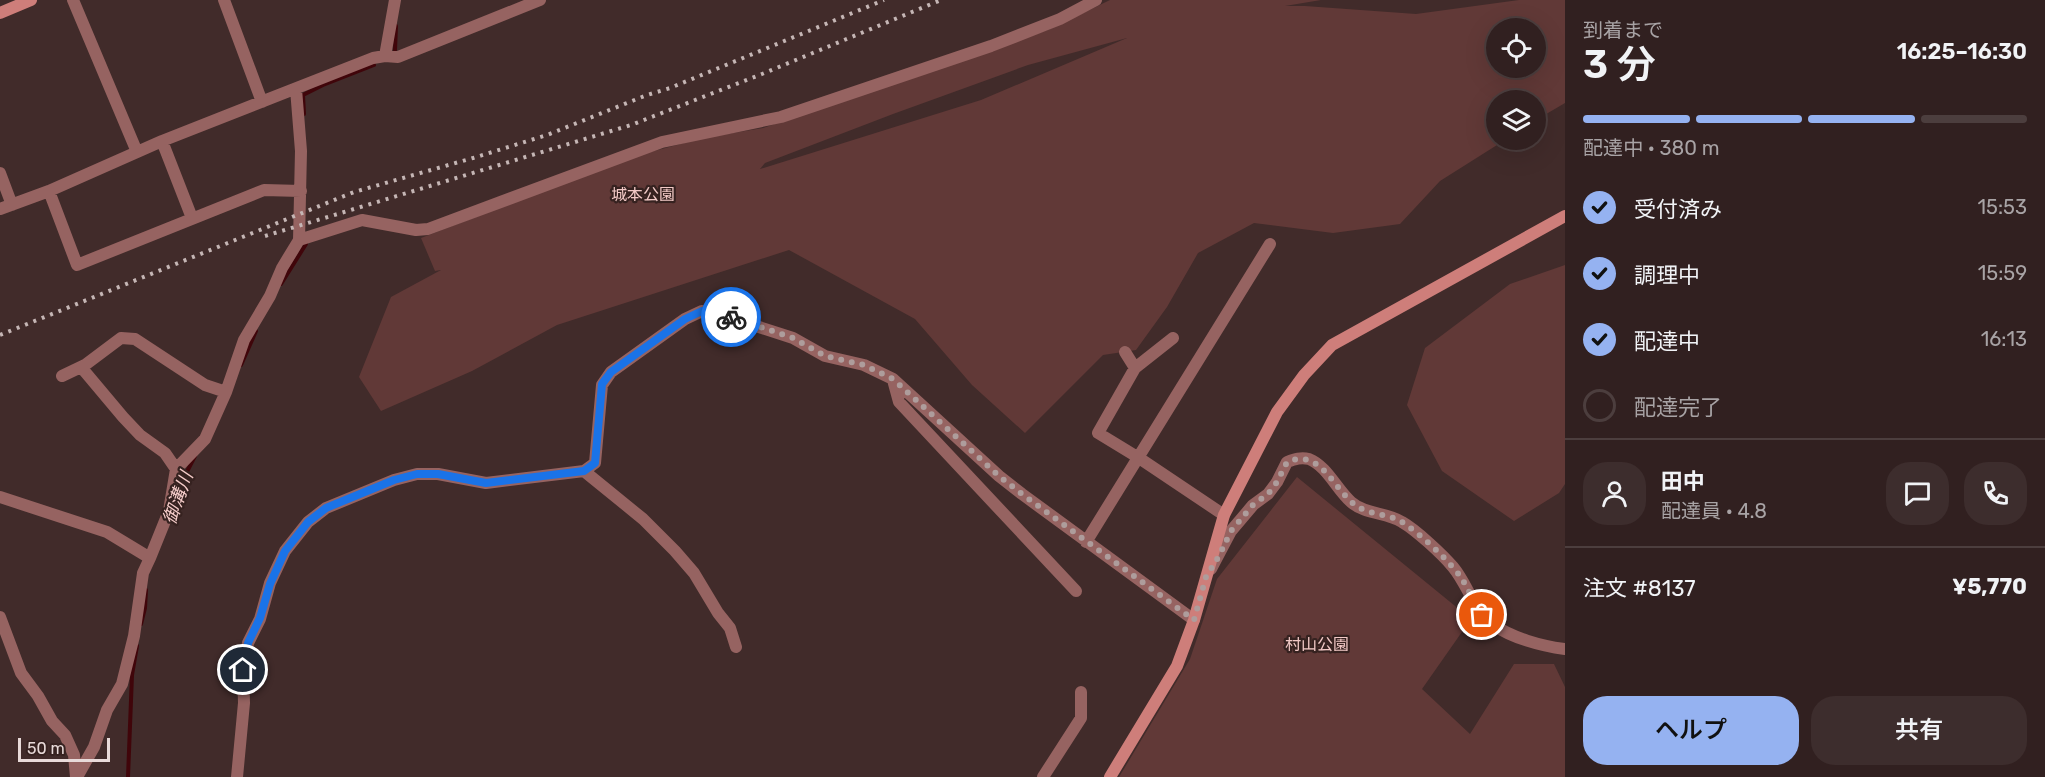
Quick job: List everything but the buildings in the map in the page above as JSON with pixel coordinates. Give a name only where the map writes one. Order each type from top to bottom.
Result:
[{"type":"street","points":[[0,13],[31,0]]},
{"type":"street","points":[[73,0],[137,152]]},
{"type":"street","points":[[224,0],[262,102]]},
{"type":"street","points":[[385,56],[395,0]]},
{"type":"street","points":[[0,209],[162,141],[373,58],[398,57],[540,0]]},
{"type":"street","points":[[299,240],[362,220],[416,230],[428,229],[662,142],[781,117],[991,46],[1060,20],[1096,0]]},
{"type":"street","points":[[76,777],[94,747],[107,710],[122,684],[134,636],[142,573],[169,511],[176,469],[205,439],[226,392],[244,340],[299,240],[301,151],[296,89]]},
{"type":"street","points":[[162,141],[192,218]]},
{"type":"street","points":[[0,173],[12,205]]},
{"type":"street","points":[[49,190],[77,265],[264,190],[301,191]]},
{"type":"street","points":[[1110,777],[1177,666],[1194,620],[1224,515],[1277,412],[1304,375],[1332,345],[1565,216]]},
{"type":"street","points":[[1086,542],[1270,244]]},
{"type":"street","points":[[237,777],[244,703],[243,670],[248,643],[260,618],[270,584],[285,551],[308,522],[326,508],[394,480],[417,474],[438,474],[486,483],[584,471],[595,463],[602,384],[611,372],[685,319],[702,311],[793,338],[825,356],[864,365],[893,379],[999,476],[1194,620]]},
{"type":"street","points":[[62,376],[81,367],[121,338],[128,337],[135,339],[205,386],[226,392]]},
{"type":"street","points":[[1173,338],[1135,368],[1098,433],[1224,515]]},
{"type":"street","points":[[1125,352],[1135,368]]},
{"type":"street","points":[[81,367],[123,417],[140,435],[165,453],[176,469]]},
{"type":"street","points":[[893,379],[899,402],[1077,591]]},
{"type":"street","points":[[1206,577],[1231,531],[1253,505],[1268,494],[1287,462],[1297,458],[1310,460],[1328,475],[1349,500],[1359,508],[1401,521],[1421,537],[1452,566],[1482,615],[1494,625],[1528,641],[1546,647],[1565,649]]},
{"type":"street","points":[[584,471],[603,484],[643,519],[675,551],[694,573],[718,613],[730,628],[736,646]]},
{"type":"street","points":[[0,497],[107,532],[150,558]]},
{"type":"street","points":[[0,617],[21,673],[38,696],[52,721],[65,735],[74,755],[76,777]]},
{"type":"street","points":[[1043,777],[1081,718],[1081,692]]},
{"type":"green space","name":"城本公園","points":[[1110,0],[1321,0],[1285,6],[1416,14],[1519,0],[1565,0],[1565,103],[1546,114],[1546,90],[1486,90],[1486,150],[1489,150],[1440,181],[1400,224],[1333,233],[1254,223],[1198,253],[1167,307],[1136,350],[1103,355],[1025,433],[972,385],[915,319],[789,250],[557,325],[472,371],[381,411],[359,377],[391,297],[441,270],[435,271],[421,238],[639,155],[703,138],[763,128],[1048,30]],"holes":[[[1127,38],[981,100],[760,169],[765,163],[1028,65]]]},
{"type":"green space","points":[[1565,265],[1565,484],[1559,493],[1514,521],[1442,471],[1407,405],[1425,348],[1510,284]]},
{"type":"green space","name":"村山公園","points":[[1297,477],[1471,619],[1422,689],[1470,734],[1514,664],[1554,664],[1565,687],[1565,777],[1119,777],[1190,659],[1217,579]]},
{"type":"waterway","name":"御溝川","points":[[395,50],[396,26]]},
{"type":"waterway","name":"御溝川","points":[[304,114],[303,95],[374,65]]},
{"type":"waterway","name":"御溝川","points":[[281,284],[306,244]]},
{"type":"waterway","name":"御溝川","points":[[241,365],[256,331]]},
{"type":"waterway","name":"御溝川","points":[[178,489],[195,456]]},
{"type":"waterway","name":"御溝川","points":[[141,624],[146,590]]},
{"type":"waterway","name":"御溝川","points":[[128,777],[132,675],[137,646]]},
{"type":"railway","points":[[0,335],[354,192],[547,135],[670,88],[884,0]]},
{"type":"railway","points":[[265,236],[631,125],[941,0]]},
{"type":"way so far","points":[[731,317],[793,338],[825,356],[864,365],[893,379],[999,476],[1194,620],[1206,577],[1231,531],[1253,505],[1268,494],[1287,462],[1297,458],[1310,460],[1319,466],[1359,508],[1401,521],[1421,537],[1452,566],[1482,615]]},
{"type":"route","points":[[243,670],[248,643],[260,618],[270,584],[285,551],[308,522],[326,508],[394,480],[417,474],[438,474],[486,483],[584,471],[595,463],[602,384],[611,372],[685,319],[702,311],[731,317]]}]
